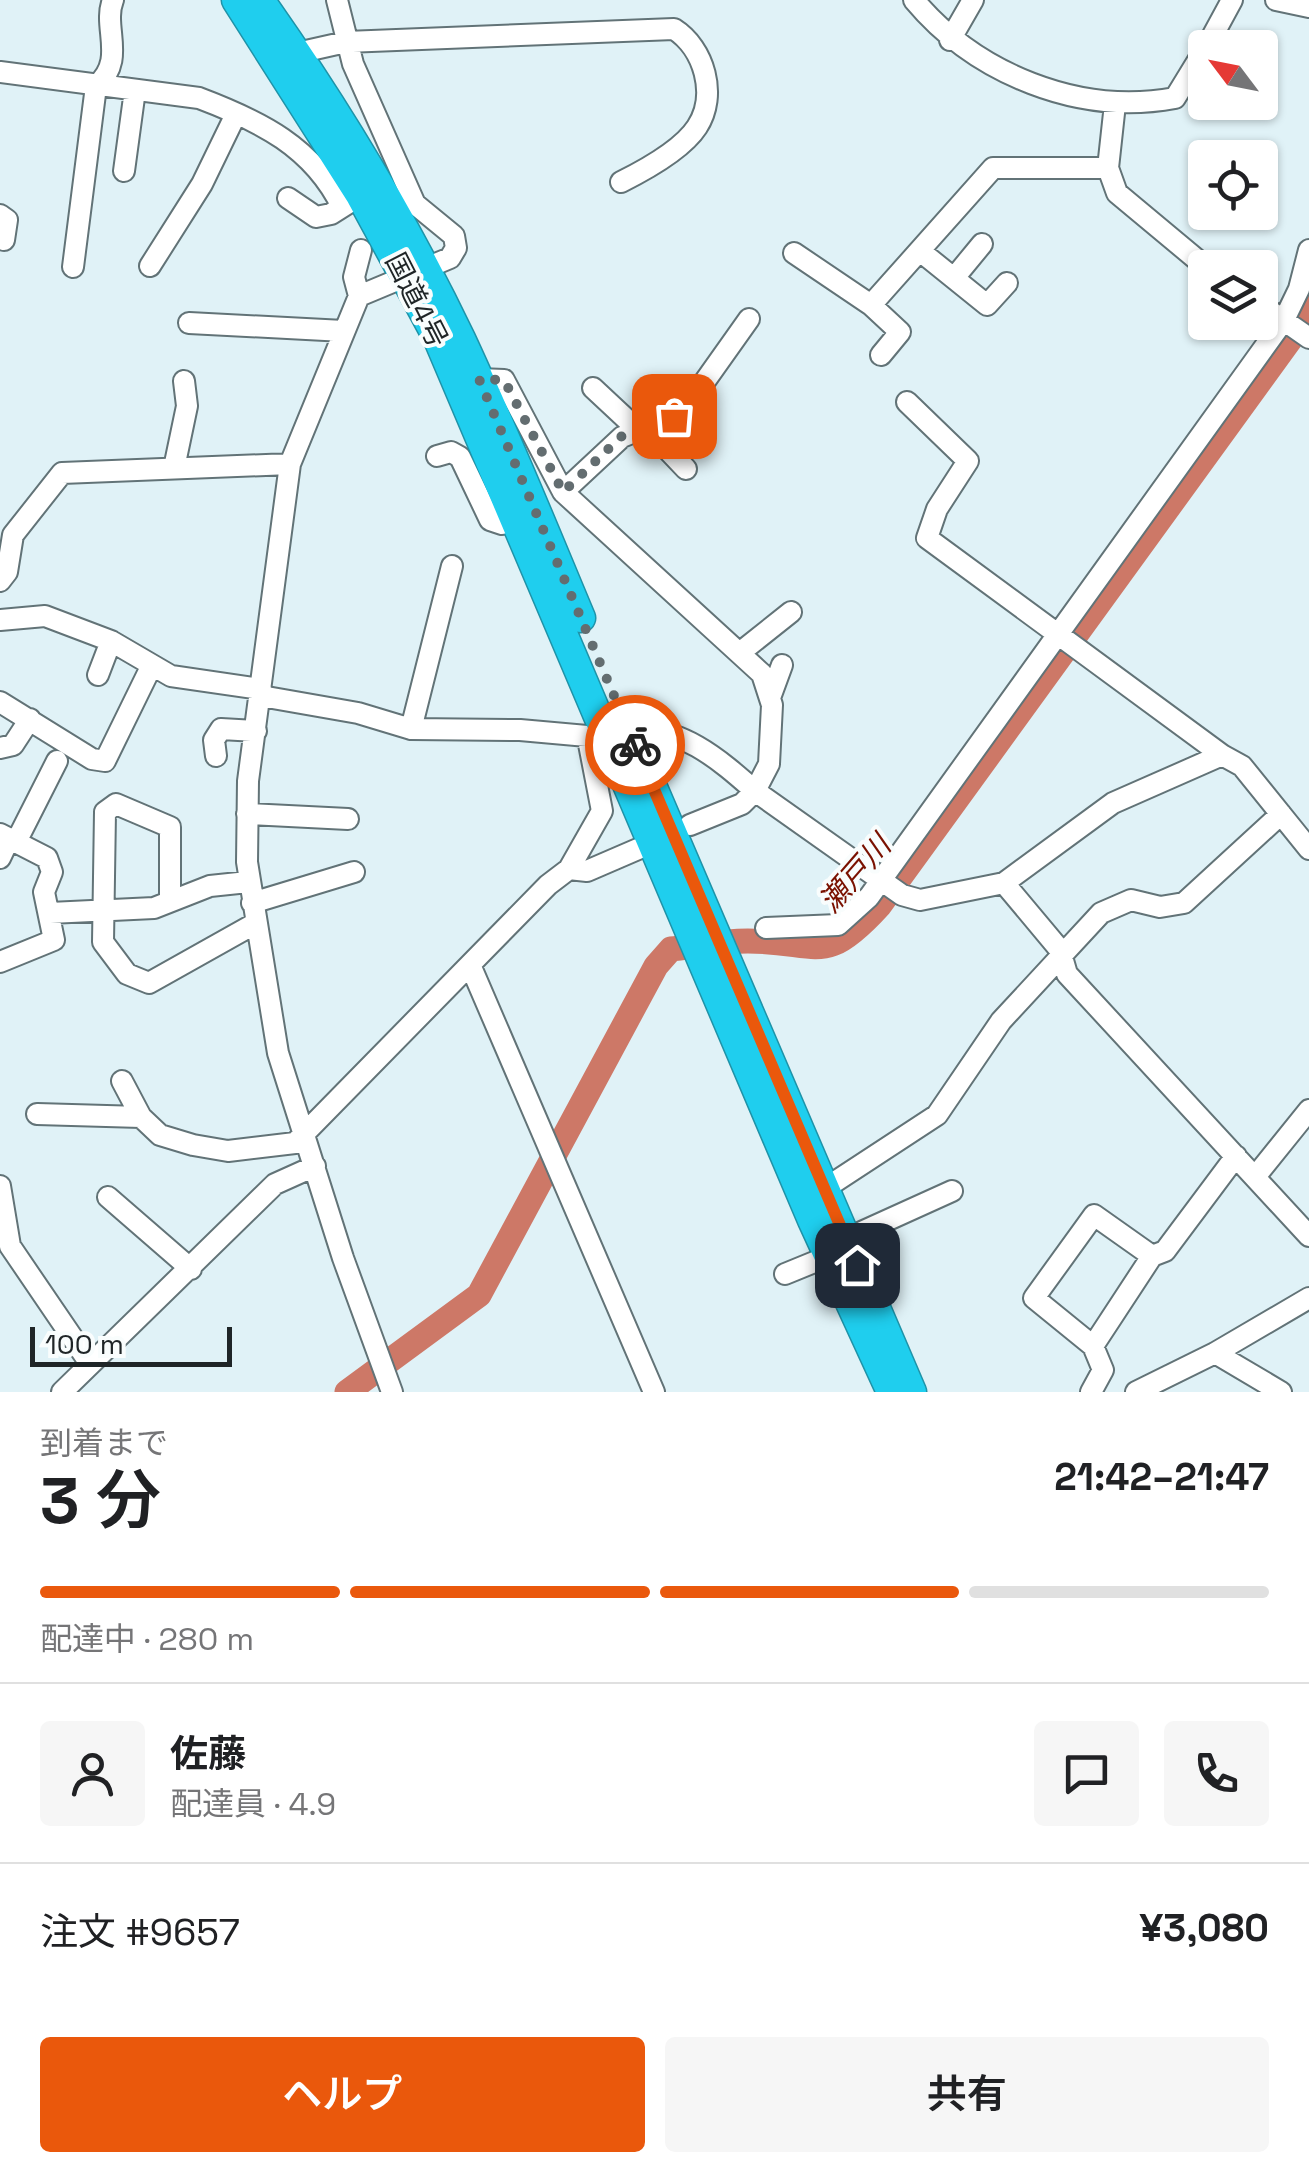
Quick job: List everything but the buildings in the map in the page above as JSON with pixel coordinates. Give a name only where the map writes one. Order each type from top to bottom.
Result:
[{"type":"highway","name":"国道4号","points":[[236,0],[351,201],[415,270],[609,735],[722,974],[837,1248],[890,1392]]},
{"type":"highway","name":"国道4号","points":[[260,0],[297,53],[479,379],[609,735]]},
{"type":"highway","name":"国道4号","points":[[722,974],[824,1189],[837,1248],[912,1392]]},
{"type":"street","points":[[73,267],[96,86],[112,59],[115,34],[107,16],[113,0]]},
{"type":"street","points":[[337,0],[346,42],[415,204],[456,240],[450,258],[415,270],[351,281]]},
{"type":"street","points":[[914,0],[950,40],[1045,90],[1115,104],[1175,98],[1188,76]]},
{"type":"street","points":[[950,40],[973,0]]},
{"type":"street","points":[[1215,30],[1232,0]]},
{"type":"street","points":[[1276,0],[1309,8]]},
{"type":"street","points":[[297,53],[346,42],[460,41],[654,27],[681,34],[700,55],[705,72],[703,110],[696,128],[620,182]]},
{"type":"street","points":[[0,72],[199,98],[292,140],[311,168],[351,201],[316,217],[288,198]]},
{"type":"street","points":[[124,171],[134,90]]},
{"type":"street","points":[[1115,104],[1108,168],[1117,193],[1188,252]]},
{"type":"street","points":[[150,266],[202,184],[236,114]]},
{"type":"street","points":[[871,306],[994,168],[1108,168]]},
{"type":"street","points":[[0,215],[8,220],[4,240]]},
{"type":"street","points":[[954,278],[982,244]]},
{"type":"street","points":[[362,250],[351,281],[344,331],[290,464],[247,814],[252,903],[278,1052],[390,1386]]},
{"type":"street","points":[[766,928],[838,924],[890,886],[1060,634],[1296,328],[1299,289],[1309,250]]},
{"type":"street","points":[[920,251],[987,305],[1007,283]]},
{"type":"street","points":[[794,253],[871,306],[900,332],[881,355]]},
{"type":"street","points":[[563,492],[597,456],[688,404],[749,319]]},
{"type":"street","points":[[189,323],[344,331]]},
{"type":"street","points":[[479,379],[504,380],[563,492],[634,560],[742,651],[762,674],[770,695]]},
{"type":"street","points":[[174,468],[187,406],[184,382]]},
{"type":"street","points":[[593,388],[686,469]]},
{"type":"street","points":[[907,402],[968,461],[937,510],[928,538],[1242,766],[1309,849]]},
{"type":"street","points":[[437,456],[450,452],[460,457],[490,520],[502,524],[516,518]]},
{"type":"street","points":[[0,581],[7,572],[13,535],[62,473],[290,464]]},
{"type":"street","points":[[411,730],[452,566]]},
{"type":"street","points":[[742,651],[791,612]]},
{"type":"street","points":[[0,620],[40,614],[111,641],[151,667],[197,682],[261,692],[411,730],[609,735],[658,729],[720,761],[890,886],[920,900],[1004,883],[1113,803],[1222,755]]},
{"type":"street","points":[[98,674],[111,641]]},
{"type":"street","points":[[690,825],[742,804],[756,791],[769,764],[770,695],[782,665]]},
{"type":"street","points":[[0,702],[92,760],[105,761],[151,667]]},
{"type":"street","points":[[0,748],[12,745],[30,719]]},
{"type":"street","points":[[216,756],[214,740],[221,729],[256,731]]},
{"type":"street","points":[[122,1081],[141,1117],[160,1135],[228,1151],[295,1143],[548,884],[569,869],[602,811],[609,735]]},
{"type":"street","points":[[0,962],[54,940],[44,892],[52,872],[47,858],[6,843],[57,761]]},
{"type":"street","points":[[170,899],[170,827],[116,804],[104,812],[102,942],[127,974],[149,983],[252,903],[354,872]]},
{"type":"street","points":[[247,814],[348,819]]},
{"type":"street","points":[[824,1189],[937,1115],[1000,1021],[1101,913],[1120,903],[1184,903],[1280,814]]},
{"type":"street","points":[[569,869],[586,871],[638,848]]},
{"type":"street","points":[[1004,883],[1062,956],[1067,974],[1309,1236]]},
{"type":"street","points":[[50,914],[154,908],[210,886],[252,903]]},
{"type":"street","points":[[471,967],[654,1392]]},
{"type":"street","points":[[1255,1176],[1309,1110]]},
{"type":"street","points":[[38,1114],[141,1117]]},
{"type":"street","points":[[1093,1346],[1152,1256],[1165,1251],[1236,1156]]},
{"type":"street","points":[[62,1392],[275,1184],[315,1166]]},
{"type":"street","points":[[0,1186],[10,1246],[89,1362]]},
{"type":"street","points":[[784,1274],[952,1192]]},
{"type":"street","points":[[108,1198],[191,1269]]},
{"type":"street","points":[[1091,1392],[1103,1370],[1093,1346],[1034,1298],[1094,1215],[1152,1256]]},
{"type":"street","points":[[1136,1392],[1214,1354],[1309,1298]]},
{"type":"street","points":[[1214,1354],[1281,1392]]},
{"type":"waterway","name":"瀬戸川","points":[[347,1392],[479,1295],[656,966],[671,949],[739,941],[820,947],[845,937],[880,905],[1303,322],[1309,304]]},
{"type":"way so far","points":[[635,745],[479,379],[504,380],[563,492],[622,436],[674,416]]},
{"type":"route","points":[[635,745],[857,1265]]}]
